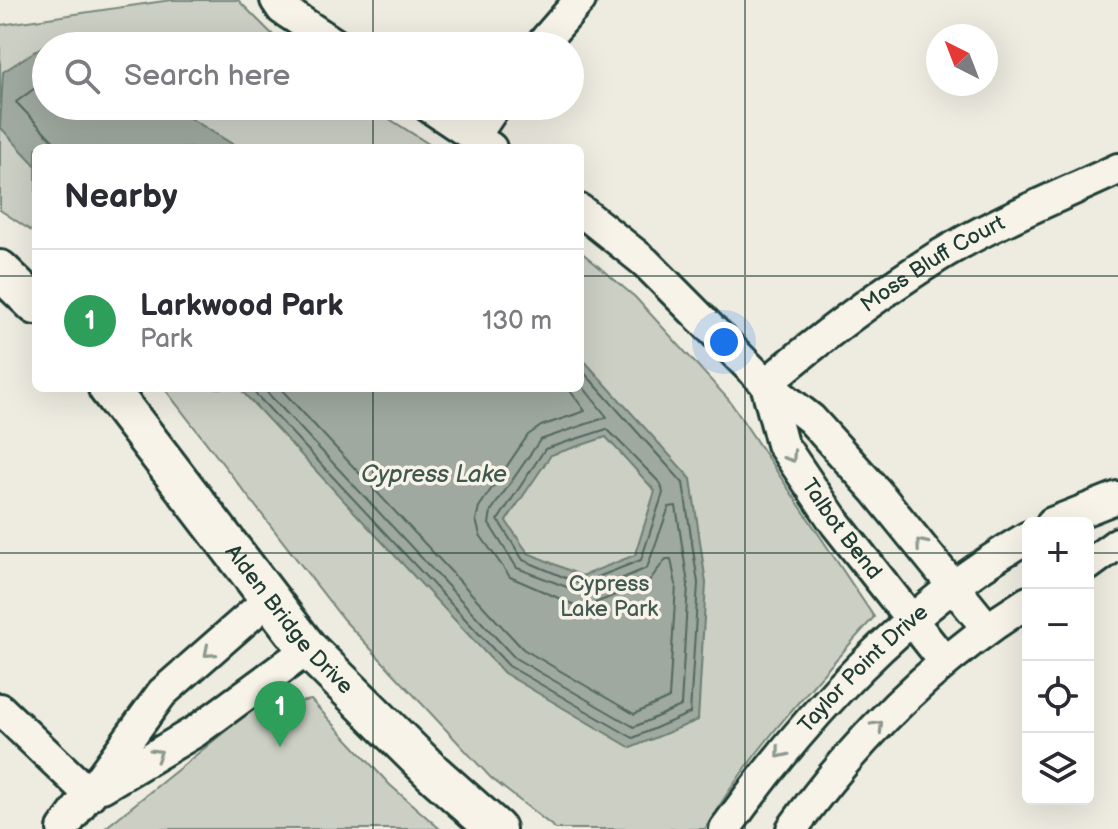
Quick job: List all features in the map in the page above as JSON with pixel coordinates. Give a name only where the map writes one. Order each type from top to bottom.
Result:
[{"type":"street","points":[[276,0],[282,9],[317,32]]},
{"type":"street","points":[[552,32],[580,0]]},
{"type":"street","points":[[449,120],[482,142],[490,120]]},
{"type":"street","name":"Moss Bluff Court","points":[[766,384],[822,337],[938,256],[1000,223],[1118,169]]},
{"type":"street","name":"Talbot Bend","points":[[584,213],[645,262],[766,384],[811,419],[955,585],[987,628]]},
{"type":"street","points":[[0,270],[32,301]]},
{"type":"street","name":"Talbot Bend","points":[[766,384],[782,444],[836,524],[944,661]]},
{"type":"street","name":"Alden Bridge Drive","points":[[111,392],[308,649],[433,773],[496,829]]},
{"type":"street","points":[[1067,517],[1118,497]]},
{"type":"street","name":"Taylor Point Drive","points":[[725,829],[784,748],[840,686],[911,620],[955,585],[1022,541]]},
{"type":"street","points":[[1094,561],[1118,543]]},
{"type":"street","points":[[63,829],[162,693],[268,600]]},
{"type":"street","points":[[792,829],[817,794],[875,728],[944,661],[1022,606]]},
{"type":"street","points":[[90,795],[196,731],[308,649]]},
{"type":"street","points":[[0,709],[90,795]]},
{"type":"green space","points":[[171,0],[238,0],[270,32],[32,32],[32,120],[391,120],[429,144],[32,144],[32,231],[0,210],[0,25]]},
{"type":"green space","name":"Cypress Lake Park","points":[[584,254],[635,297],[729,400],[874,617],[763,745],[705,829],[556,829],[491,778],[343,619],[167,392],[584,392]]},
{"type":"green space","points":[[311,700],[390,785],[440,829],[104,829],[253,709]]},
{"type":"water","points":[[32,53],[32,120],[193,120],[232,144],[32,144],[32,162],[0,127],[3,72]]},
{"type":"water","name":"Cypress Lake","points":[[584,360],[691,479],[706,583],[698,720],[631,748],[504,673],[243,392],[584,392]],"holes":[[[606,437],[655,491],[635,555],[582,576],[528,553],[506,521],[551,455]]]},
{"type":"place","name":"Larkwood Park","points":[[280,747]]}]
